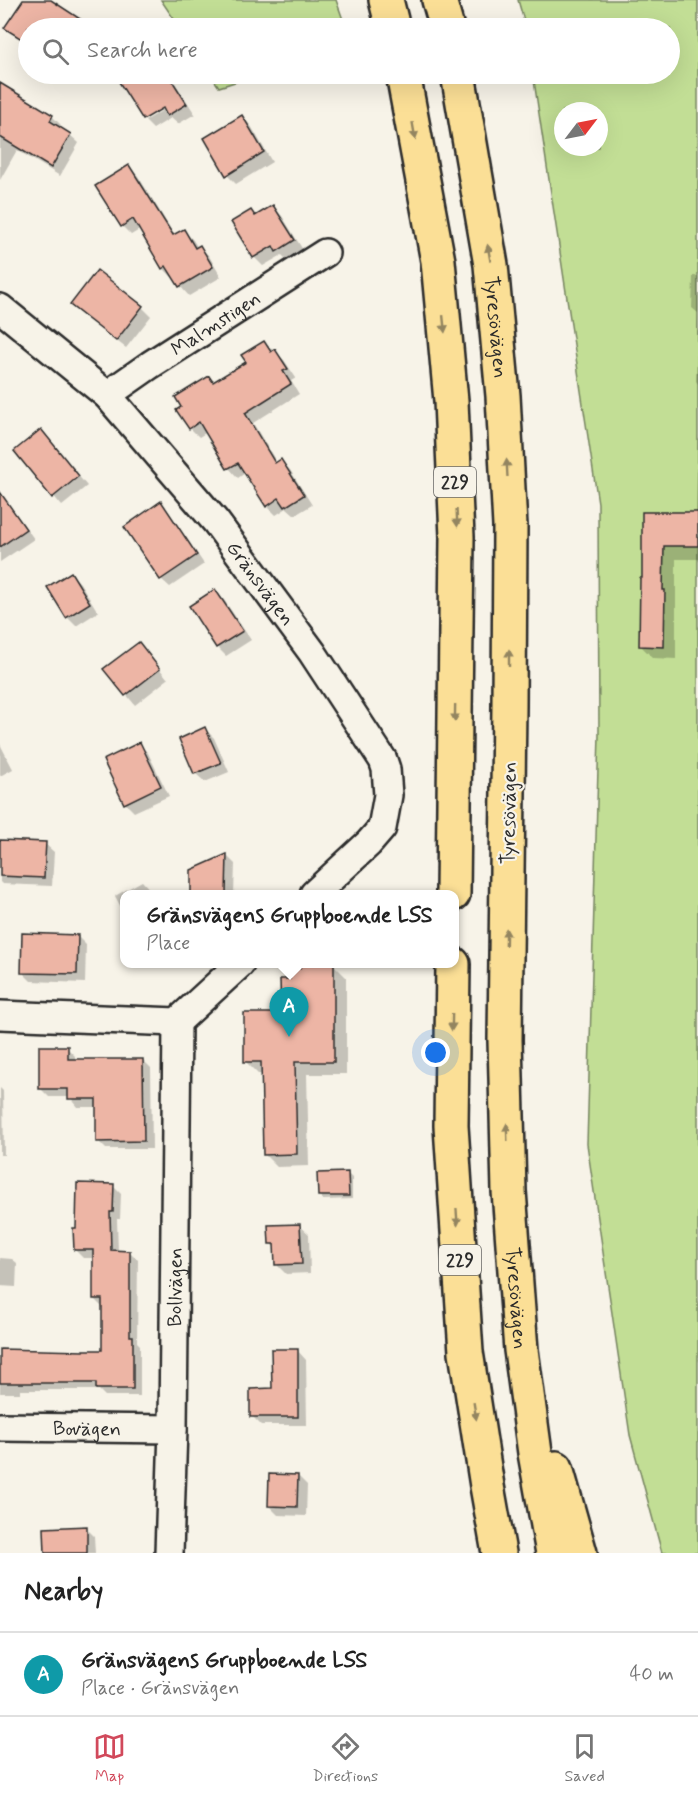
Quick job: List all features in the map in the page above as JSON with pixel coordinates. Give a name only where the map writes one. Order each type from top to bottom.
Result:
[{"type":"highway","points":[[386,0],[390,18]]},
{"type":"highway","points":[[440,0],[444,18]]},
{"type":"highway","name":"229","points":[[406,84],[438,261],[451,401],[458,537],[453,890]]},
{"type":"highway","name":"Tyresövägen","points":[[460,84],[491,265],[503,396],[510,526],[505,1040],[509,1191],[521,1350],[535,1453],[554,1553]]},
{"type":"highway","name":"229","points":[[453,968],[451,1126],[466,1352],[499,1553]]},
{"type":"highway","points":[[521,1350],[580,1553]]},
{"type":"street","name":"Malmstigen","points":[[107,395],[150,365],[325,254]]},
{"type":"street","name":"Gränsvägen","points":[[0,308],[107,395],[216,522],[312,652],[383,760],[388,795],[382,828],[318,890]]},
{"type":"street","points":[[0,1015],[177,1022],[235,968]]},
{"type":"street","name":"Bollvägen","points":[[170,1553],[177,1022]]},
{"type":"street","name":"Bovägen","points":[[0,1427],[173,1429]]},
{"type":"green space","points":[[161,0],[336,0],[342,18],[173,18]]},
{"type":"green space","points":[[518,0],[698,0],[698,1553],[662,1553],[630,1435],[587,1144],[599,735],[598,503],[535,84],[680,84],[680,18],[523,18]]},
{"type":"building","points":[[23,0],[51,0],[79,18],[18,18],[18,37],[4,28]]},
{"type":"building","points":[[0,83],[53,115],[50,121],[71,134],[51,168],[0,137]]},
{"type":"building","points":[[120,84],[174,84],[187,104],[167,116],[163,108],[143,120]]},
{"type":"building","points":[[242,115],[264,152],[226,176],[204,138]]},
{"type":"building","points":[[129,165],[173,235],[184,229],[195,248],[200,245],[213,267],[179,287],[166,266],[162,269],[133,219],[121,227],[95,186]]},
{"type":"building","points":[[273,205],[295,240],[276,252],[273,246],[253,258],[231,222],[251,210],[255,216]]},
{"type":"building","points":[[97,270],[143,306],[116,341],[70,305]]},
{"type":"building","points":[[264,341],[271,352],[275,349],[288,369],[283,371],[291,384],[245,413],[275,463],[281,459],[304,495],[285,507],[279,498],[266,507],[238,463],[227,469],[199,422],[189,429],[176,410],[181,407],[175,397],[209,376],[213,382],[246,362],[241,355]]},
{"type":"building","points":[[41,429],[79,476],[52,498],[14,451]]},
{"type":"building","points":[[0,492],[26,529],[0,547]]},
{"type":"building","points":[[161,501],[197,555],[160,580],[124,527]]},
{"type":"building","points":[[642,512],[698,512],[698,546],[664,546],[664,647],[639,646]]},
{"type":"building","points":[[71,572],[90,603],[66,618],[47,587]]},
{"type":"building","points":[[215,589],[243,631],[216,648],[189,606]]},
{"type":"building","points":[[139,642],[160,669],[125,696],[103,669]]},
{"type":"building","points":[[205,727],[221,763],[194,774],[179,739]]},
{"type":"building","points":[[140,742],[161,786],[124,804],[103,760]]},
{"type":"building","points":[[0,840],[46,842],[44,878],[0,876]]},
{"type":"building","points":[[227,854],[226,890],[191,890],[191,870]]},
{"type":"building","points":[[22,933],[78,935],[77,974],[21,973]]},
{"type":"building","points":[[290,968],[334,968],[334,1062],[295,1062],[297,1154],[263,1155],[261,1062],[244,1062],[244,1013],[281,1013],[280,979],[290,979]]},
{"type":"building","points":[[39,1046],[68,1046],[68,1059],[143,1059],[144,1141],[96,1142],[96,1099],[68,1099],[68,1089],[39,1089]]},
{"type":"building","points":[[348,1172],[349,1196],[318,1196],[317,1173]]},
{"type":"building","points":[[77,1183],[114,1184],[113,1212],[110,1212],[111,1250],[130,1251],[130,1336],[133,1336],[133,1389],[96,1389],[96,1383],[0,1383],[0,1349],[102,1350],[102,1299],[93,1299],[93,1250],[74,1250],[73,1228],[76,1228]]},
{"type":"building","points":[[300,1224],[302,1264],[275,1265],[274,1244],[269,1244],[268,1225]]},
{"type":"building","points":[[271,1349],[298,1349],[298,1417],[250,1417],[250,1389],[272,1388]]},
{"type":"building","points":[[269,1474],[298,1475],[297,1507],[268,1506]]},
{"type":"building","points":[[87,1526],[87,1553],[45,1553],[44,1528]]},
{"type":"place","name":"Gränsvägens Gruppboende LSS","points":[[289,1037]]}]
